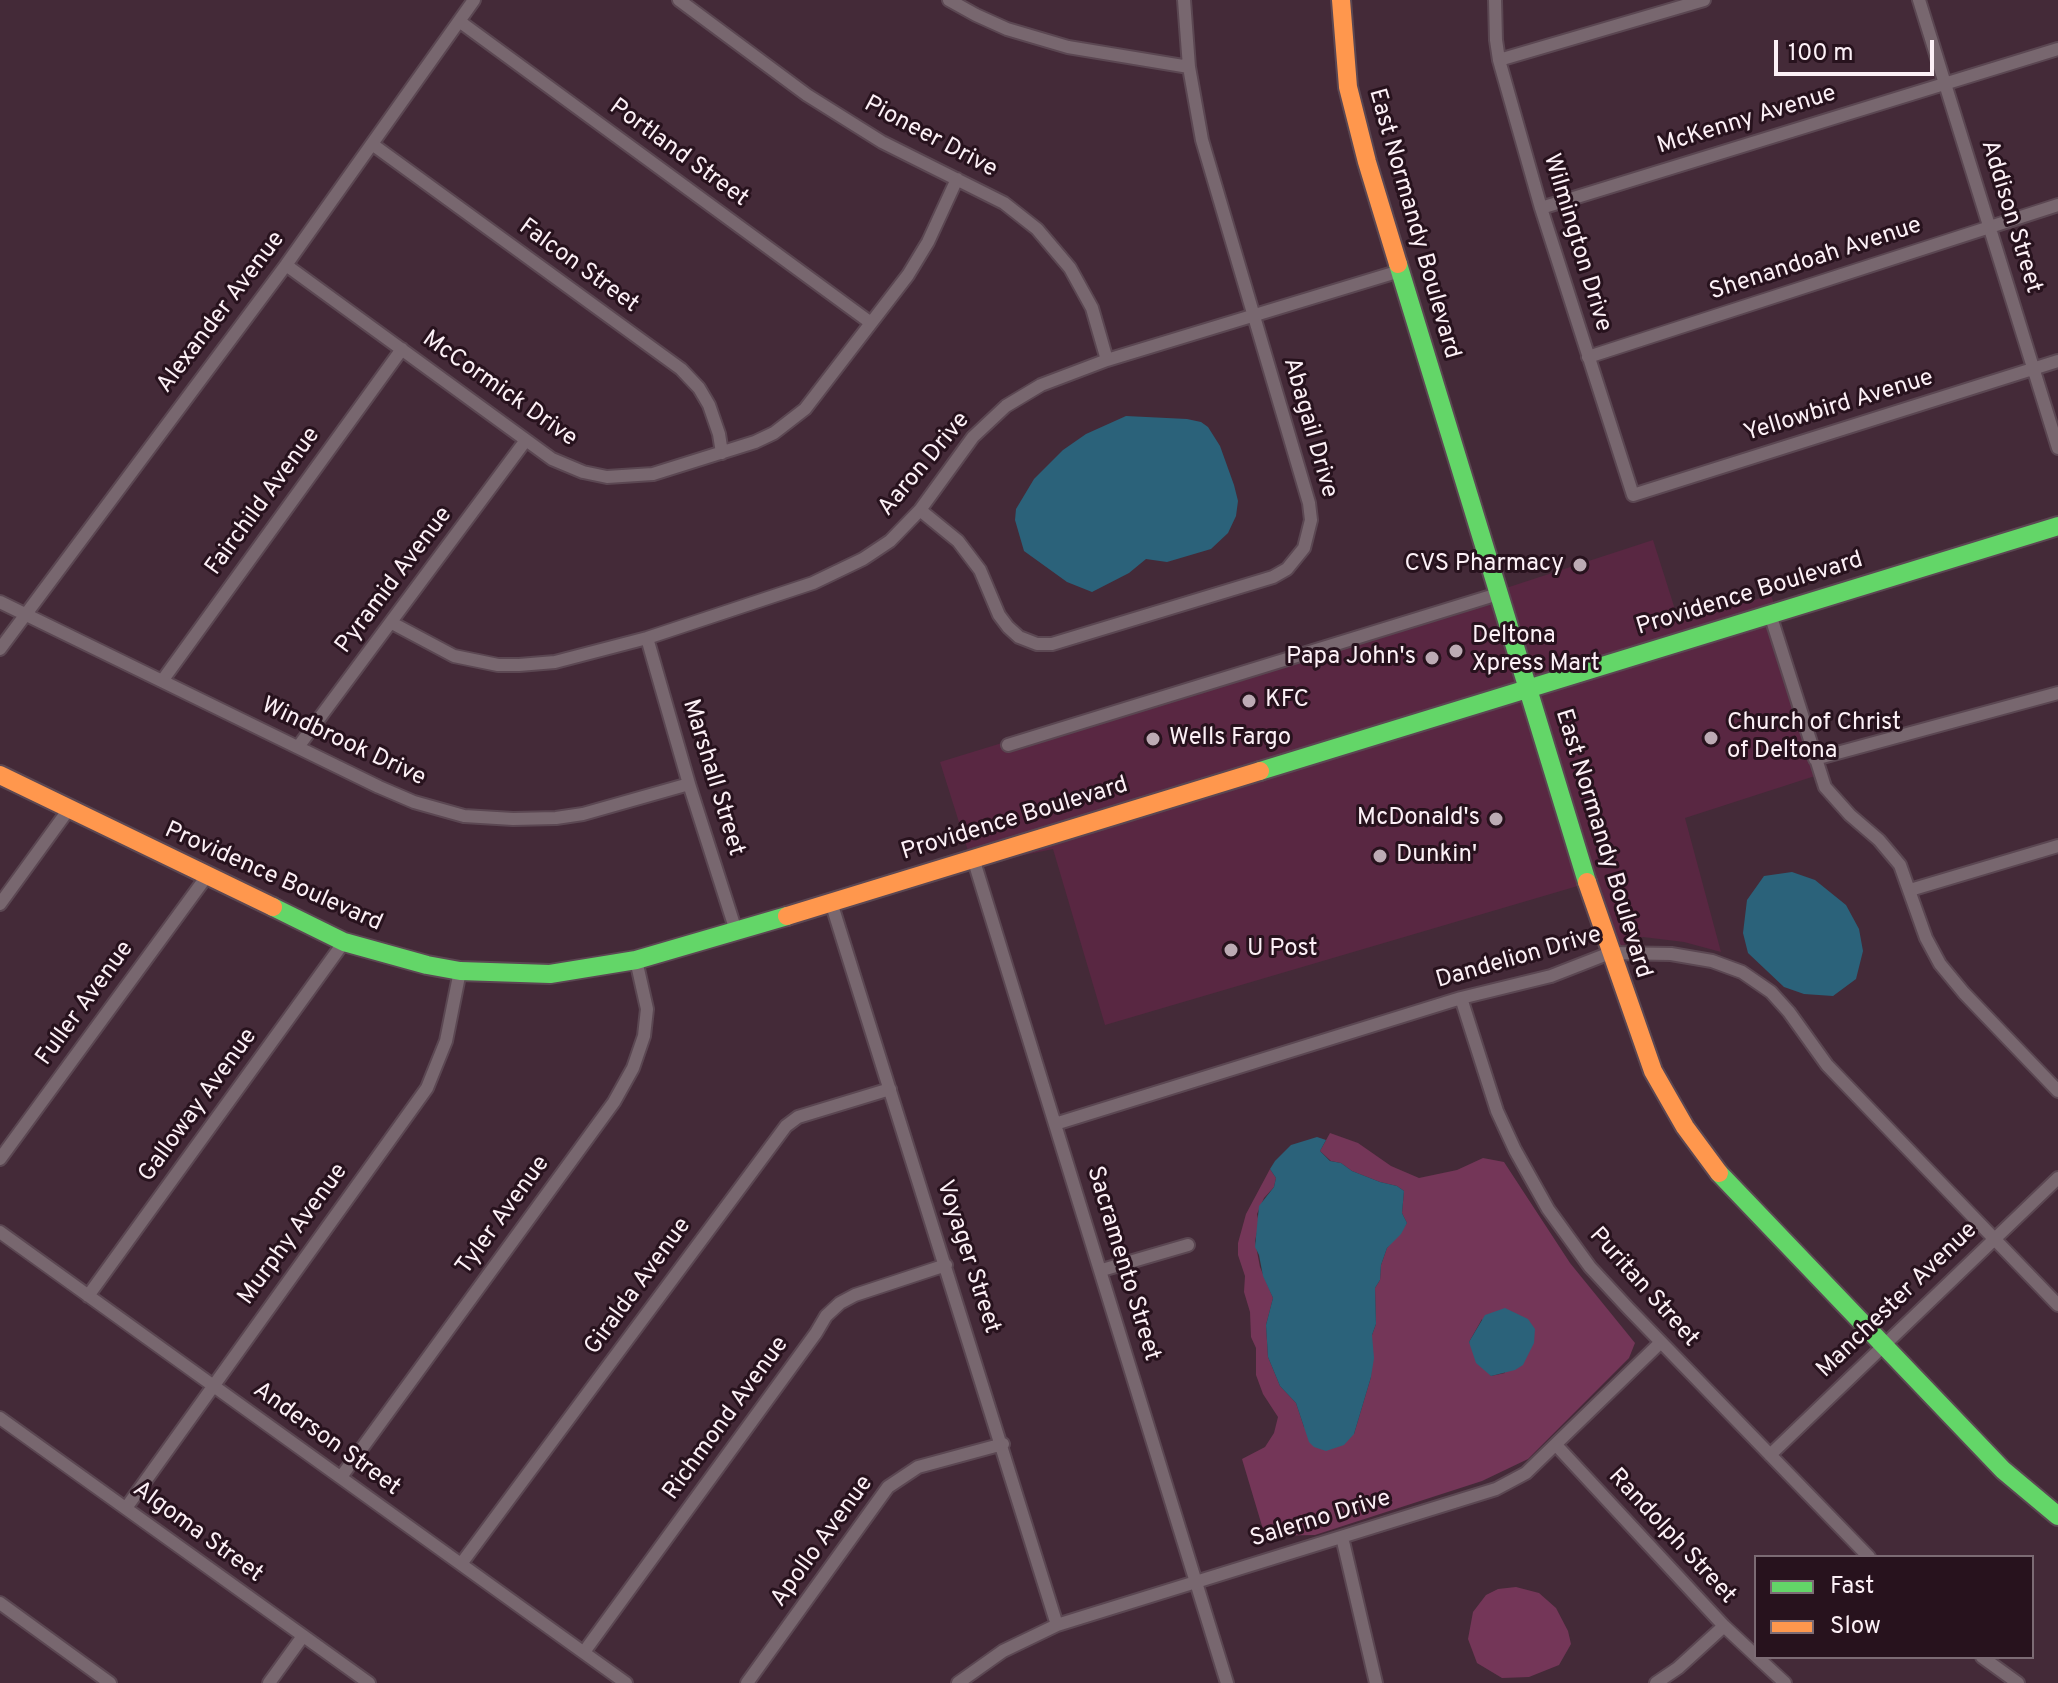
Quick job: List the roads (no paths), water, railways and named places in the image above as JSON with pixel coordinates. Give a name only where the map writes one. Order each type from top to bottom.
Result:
[{"type":"main road","name":"East Normandy Boulevard","points":[[1341,0],[1348,87],[1367,162],[1610,953],[1653,1071],[1685,1127],[1727,1184],[2003,1470],[2058,1516]]},
{"type":"main road","name":"Providence Boulevard","points":[[0,775],[344,942],[460,971],[550,974],[636,960],[736,931],[2058,526]]},
{"type":"street","name":"Alexander Avenue","points":[[0,649],[286,265],[474,0]]},
{"type":"street","name":"Pioneer Drive","points":[[679,0],[807,95],[882,142],[1004,203],[1037,229],[1070,268],[1092,308],[1107,360]]},
{"type":"street","points":[[949,0],[1007,29],[1068,47],[1189,67]]},
{"type":"street","name":"Abagail Drive","points":[[920,510],[958,541],[980,570],[999,615],[1008,627],[1019,637],[1037,644],[1052,644],[1273,577],[1287,569],[1304,548],[1311,520],[1309,503],[1202,140],[1189,67],[1184,0]]},
{"type":"street","name":"Wilmington Drive","points":[[1495,0],[1499,60],[1541,208],[1633,495]]},
{"type":"street","points":[[1499,60],[1704,0]]},
{"type":"street","name":"Addison Street","points":[[1919,0],[2058,448]]},
{"type":"street","name":"Portland Street","points":[[459,21],[871,323]]},
{"type":"street","name":"McKenny Avenue","points":[[1541,208],[2058,49]]},
{"type":"street","name":"Falcon Street","points":[[372,144],[681,369],[699,388],[709,405],[722,453]]},
{"type":"street","name":"McCormick Drive","points":[[286,265],[552,459],[583,472],[607,477],[653,474],[774,433],[805,409],[908,275],[928,242],[957,179]]},
{"type":"street","name":"Shenandoah Avenue","points":[[1588,357],[2058,205]]},
{"type":"street","name":"Aaron Drive","points":[[392,623],[454,656],[498,665],[555,662],[647,638],[813,583],[863,559],[890,541],[920,510],[973,437],[1006,406],[1041,385],[1107,360],[1400,271]]},
{"type":"street","name":"Fairchild Avenue","points":[[162,681],[402,349]]},
{"type":"street","name":"Yellowbird Avenue","points":[[1633,495],[2058,361]]},
{"type":"street","name":"Pyramid Avenue","points":[[298,747],[526,440]]},
{"type":"street","points":[[1008,745],[1498,594]]},
{"type":"street","name":"Windbrook Drive","points":[[0,602],[414,802],[464,816],[556,818],[583,814],[689,784]]},
{"type":"street","points":[[1770,614],[1825,787],[1900,865],[1926,938],[1940,964],[2058,1091]]},
{"type":"street","name":"Marshall Street","points":[[647,638],[736,931]]},
{"type":"street","points":[[1815,759],[2058,693]]},
{"type":"street","points":[[0,904],[69,809]]},
{"type":"street","points":[[1910,890],[2058,846]]},
{"type":"street","name":"Sacramento Street","points":[[973,858],[1227,1683]]},
{"type":"street","name":"Fuller Avenue","points":[[0,1159],[207,876]]},
{"type":"street","name":"Voyager Street","points":[[831,902],[1003,1444],[1057,1625]]},
{"type":"street","name":"Galloway Avenue","points":[[88,1296],[344,942]]},
{"type":"street","name":"Dandelion Drive","points":[[1055,1124],[1461,998],[1551,976],[1610,953],[1671,954],[1712,961],[1742,972],[1771,992],[1827,1065],[2058,1305]]},
{"type":"street","name":"Tyler Avenue","points":[[341,1477],[614,1102],[633,1068],[644,1036],[647,1009],[636,960]]},
{"type":"street","name":"Murphy Avenue","points":[[126,1508],[427,1088],[446,1041],[460,971]]},
{"type":"street","name":"Puritan Street","points":[[1461,998],[1497,1111],[1515,1150],[1548,1209],[1590,1267],[1867,1555]]},
{"type":"street","name":"Giralda Avenue","points":[[461,1564],[786,1126],[798,1117],[890,1089]]},
{"type":"street","name":"Manchester Avenue","points":[[1770,1455],[2058,1178]]},
{"type":"street","name":"Anderson Street","points":[[0,1232],[626,1683]]},
{"type":"street","points":[[1102,1270],[1188,1245]]},
{"type":"street","name":"Richmond Avenue","points":[[584,1652],[798,1359],[826,1316],[855,1295],[946,1265]]},
{"type":"street","name":"Salerno Drive","points":[[958,1683],[1003,1651],[1057,1625],[1496,1489],[1526,1473],[1557,1446],[1660,1343]]},
{"type":"street","name":"Algoma Street","points":[[0,1418],[369,1683]]},
{"type":"street","name":"Apollo Avenue","points":[[747,1683],[888,1487],[918,1467],[1003,1444]]},
{"type":"street","name":"Randolph Street","points":[[1557,1446],[1724,1626],[1754,1653]]},
{"type":"street","points":[[1342,1537],[1376,1683]]},
{"type":"street","points":[[0,1603],[110,1683]]},
{"type":"street","points":[[1656,1683],[1678,1668],[1724,1626]]},
{"type":"street","points":[[269,1683],[303,1636]]},
{"type":"street","name":"Randolph Street","points":[[1760,1659],[1785,1683]]},
{"type":"street","points":[[1985,1659],[2018,1683]]},
{"type":"water","points":[[1126,416],[1187,419],[1208,427],[1220,446],[1234,485],[1238,501],[1236,516],[1228,533],[1211,549],[1167,562],[1146,559],[1129,573],[1092,592],[1067,582],[1024,551],[1015,520],[1016,509],[1034,479],[1063,450],[1086,434]]},
{"type":"water","points":[[1792,872],[1815,880],[1846,905],[1859,929],[1863,951],[1856,979],[1833,996],[1804,994],[1784,987],[1748,953],[1743,933],[1747,900],[1764,876]]},
{"type":"water","points":[[1317,1137],[1326,1140],[1320,1151],[1330,1161],[1404,1191],[1402,1213],[1407,1223],[1387,1248],[1380,1280],[1375,1288],[1374,1358],[1354,1434],[1344,1445],[1326,1451],[1309,1442],[1296,1403],[1280,1386],[1268,1357],[1266,1325],[1273,1298],[1255,1247],[1259,1206],[1274,1187],[1276,1178],[1270,1169],[1291,1145]]},
{"type":"water","points":[[1505,1308],[1528,1319],[1535,1329],[1534,1343],[1523,1365],[1491,1376],[1476,1363],[1469,1342],[1485,1315]]},
{"type":"place","name":"CVS Pharmacy","points":[[1580,565]]},
{"type":"place","name":"Deltona Xpress Mart","points":[[1456,651]]},
{"type":"place","name":"Papa John's","points":[[1432,658]]},
{"type":"place","name":"KFC","points":[[1249,701]]},
{"type":"place","name":"Church of Christ of Deltona","points":[[1711,738]]},
{"type":"place","name":"Wells Fargo","points":[[1153,739]]},
{"type":"place","name":"McDonald's","points":[[1496,819]]},
{"type":"place","name":"Dunkin'","points":[[1380,856]]},
{"type":"place","name":"U Post","points":[[1231,950]]}]
